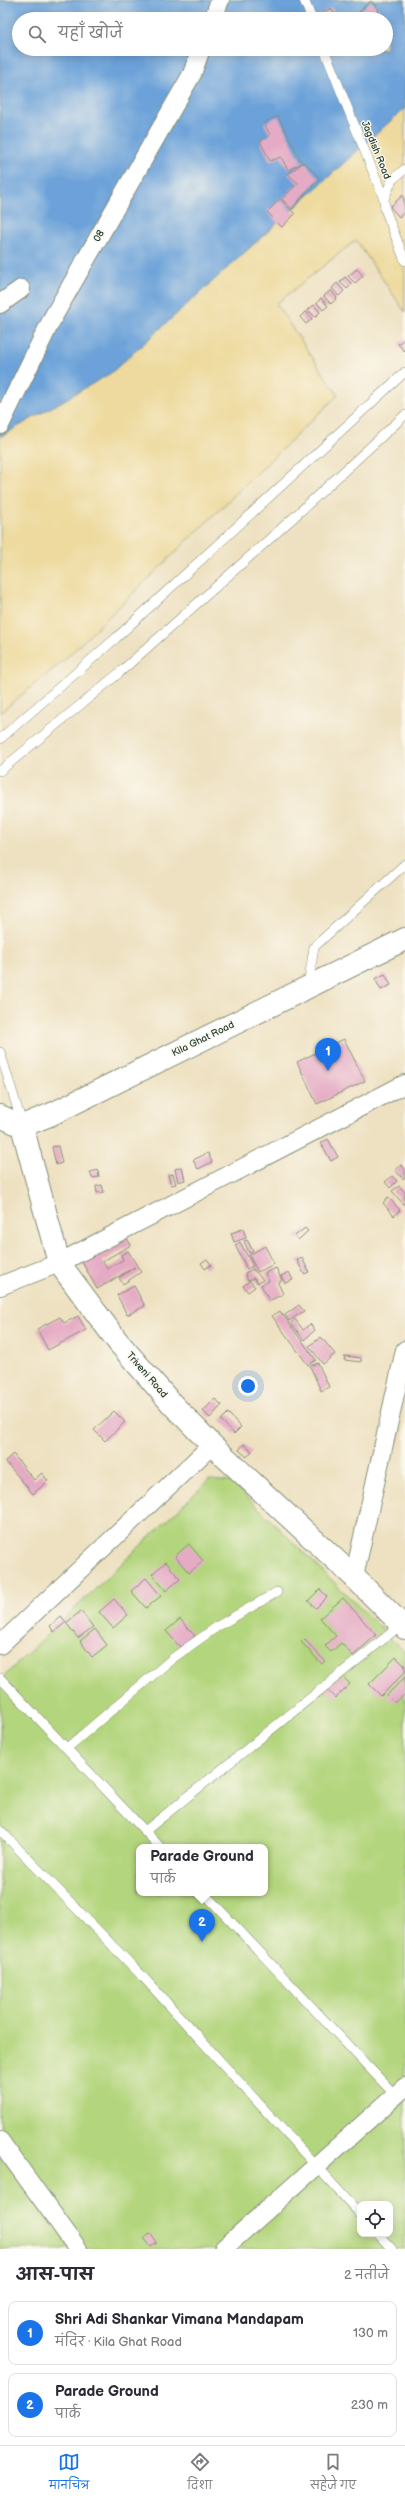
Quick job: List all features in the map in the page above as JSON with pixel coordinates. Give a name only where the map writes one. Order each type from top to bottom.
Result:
[{"type":"main road","name":"Kila Ghat Road","points":[[22,1126],[52,1114],[405,939]]},
{"type":"main road","points":[[0,1116],[22,1126]]},
{"type":"main road","name":"Triveni Road","points":[[22,1126],[59,1263],[118,1342],[172,1404],[212,1445],[354,1577],[403,1627]]},
{"type":"street","points":[[215,12],[220,0]]},
{"type":"street","name":"08","points":[[0,425],[53,317],[192,74],[198,56]]},
{"type":"street","points":[[0,304],[21,289]]},
{"type":"street","points":[[0,1286],[59,1263],[405,1084]]},
{"type":"street","points":[[354,1577],[405,1350]]},
{"type":"street","points":[[0,1645],[212,1445]]},
{"type":"street","points":[[223,2249],[400,2091]]},
{"type":"street","points":[[0,2141],[78,2249]]},
{"type":"lane","points":[[304,0],[309,12]]},
{"type":"lane","name":"Jagdish Road","points":[[327,56],[384,199],[385,209],[405,261]]},
{"type":"lane","points":[[384,199],[392,180],[405,169]]},
{"type":"lane","points":[[0,739],[116,638],[405,372]]},
{"type":"lane","points":[[0,771],[118,673],[293,518],[405,415]]},
{"type":"lane","points":[[308,987],[314,947],[405,864]]},
{"type":"lane","name":"Triveni Road","points":[[0,1052],[22,1126]]},
{"type":"lane","points":[[67,1748],[173,1658],[218,1626],[277,1592]]},
{"type":"lane","points":[[145,1832],[403,1627]]},
{"type":"lane","points":[[0,1678],[157,1844]]},
{"type":"lane","points":[[0,1830],[145,1979],[357,2211]]},
{"type":"lane","points":[[207,1896],[400,2091]]},
{"type":"lane","points":[[381,2237],[392,2249]]},
{"type":"green space","points":[[209,1480],[232,1482],[405,1652],[405,2249],[0,2249],[0,1680]]},
{"type":"sand","points":[[0,0],[405,0],[405,312],[356,240],[276,304],[338,395],[63,661],[0,713]]},
{"type":"water","points":[[0,0],[405,0],[405,108],[111,373],[0,437]]},
{"type":"building","points":[[371,1],[379,10],[377,12],[359,12]]},
{"type":"building","points":[[331,8],[334,12],[324,12]]},
{"type":"building","points":[[278,116],[302,163],[288,170],[281,157],[270,161],[260,141],[270,135],[264,123]]},
{"type":"building","points":[[304,162],[319,178],[292,209],[282,199],[298,183],[288,174]]},
{"type":"building","points":[[403,195],[405,211],[399,217],[390,207]]},
{"type":"building","points":[[280,199],[295,214],[282,227],[267,212]]},
{"type":"building","points":[[357,269],[363,276],[355,283],[348,276]]},
{"type":"building","points":[[345,277],[352,284],[347,289],[340,282]]},
{"type":"building","points":[[337,283],[344,291],[339,296],[332,288]]},
{"type":"building","points":[[331,290],[337,298],[331,304],[324,296]]},
{"type":"building","points":[[321,298],[328,306],[323,310],[317,303]]},
{"type":"building","points":[[314,305],[320,312],[315,317],[308,310]]},
{"type":"building","points":[[306,311],[312,319],[306,324],[300,317]]},
{"type":"building","points":[[405,338],[405,352],[398,344]]},
{"type":"building","points":[[385,974],[391,985],[381,990],[375,979]]},
{"type":"building","points":[[344,1039],[365,1081],[317,1104],[297,1062]]},
{"type":"building","points":[[328,1139],[338,1157],[331,1161],[321,1143]]},
{"type":"building","points":[[58,1146],[62,1163],[56,1165],[52,1147]]},
{"type":"building","points":[[208,1153],[212,1162],[198,1169],[193,1160]]},
{"type":"building","points":[[401,1165],[405,1169],[405,1177],[403,1179],[395,1170]]},
{"type":"building","points":[[182,1167],[185,1180],[178,1182],[175,1169]]},
{"type":"building","points":[[98,1170],[99,1177],[92,1178],[90,1172]]},
{"type":"building","points":[[173,1174],[176,1184],[171,1185],[168,1175]]},
{"type":"building","points":[[392,1176],[397,1181],[390,1188],[385,1182]]},
{"type":"building","points":[[102,1185],[104,1192],[97,1193],[96,1186]]},
{"type":"building","points":[[399,1186],[405,1192],[405,1206],[392,1191]]},
{"type":"building","points":[[388,1197],[400,1210],[394,1216],[383,1203]]},
{"type":"building","points":[[305,1228],[308,1231],[298,1240],[295,1236]]},
{"type":"building","points":[[243,1229],[246,1238],[234,1242],[231,1233]]},
{"type":"building","points":[[125,1235],[131,1245],[103,1261],[107,1269],[123,1260],[121,1255],[128,1251],[141,1272],[123,1284],[119,1278],[135,1267],[97,1289],[81,1260]]},
{"type":"building","points":[[247,1240],[253,1251],[249,1253],[244,1241]]},
{"type":"building","points":[[240,1242],[253,1266],[247,1269],[235,1245]]},
{"type":"building","points":[[265,1246],[274,1264],[258,1272],[249,1255]]},
{"type":"building","points":[[302,1258],[309,1272],[304,1274],[297,1260]]},
{"type":"building","points":[[207,1259],[211,1265],[205,1269],[201,1263]]},
{"type":"building","points":[[276,1268],[282,1280],[278,1283],[283,1294],[269,1301],[261,1285],[269,1281],[265,1273]]},
{"type":"building","points":[[253,1269],[263,1280],[257,1283],[254,1278],[248,1281],[245,1273]]},
{"type":"building","points":[[289,1272],[293,1280],[285,1283],[281,1276]]},
{"type":"building","points":[[250,1281],[255,1287],[248,1292],[243,1286]]},
{"type":"building","points":[[134,1286],[145,1306],[127,1315],[117,1295]]},
{"type":"building","points":[[299,1305],[304,1311],[289,1321],[285,1315]]},
{"type":"building","points":[[280,1311],[316,1360],[308,1365],[272,1316]]},
{"type":"building","points":[[78,1316],[86,1330],[48,1350],[37,1329],[60,1317],[64,1323]]},
{"type":"building","points":[[295,1319],[303,1330],[310,1324],[315,1330],[304,1340],[291,1323]]},
{"type":"building","points":[[321,1337],[335,1354],[323,1364],[309,1346]]},
{"type":"building","points":[[345,1356],[361,1358],[361,1362],[344,1360]]},
{"type":"building","points":[[318,1363],[329,1387],[321,1391],[310,1366]]},
{"type":"building","points":[[215,1399],[222,1405],[210,1418],[203,1411]]},
{"type":"building","points":[[114,1411],[125,1422],[105,1441],[94,1430]]},
{"type":"building","points":[[228,1413],[241,1427],[234,1434],[221,1420]]},
{"type":"building","points":[[244,1444],[252,1451],[247,1457],[239,1450]]},
{"type":"building","points":[[13,1454],[34,1480],[42,1473],[48,1481],[33,1494],[5,1461]]},
{"type":"building","points":[[189,1544],[203,1561],[189,1573],[175,1556]]},
{"type":"building","points":[[166,1562],[180,1579],[166,1591],[152,1574]]},
{"type":"building","points":[[146,1578],[161,1596],[146,1608],[131,1591]]},
{"type":"building","points":[[320,1589],[327,1597],[316,1608],[308,1601]]},
{"type":"building","points":[[343,1598],[376,1635],[353,1656],[341,1643],[331,1652],[325,1646],[336,1636],[320,1618]]},
{"type":"building","points":[[114,1599],[128,1615],[113,1628],[99,1612]]},
{"type":"building","points":[[81,1611],[93,1627],[78,1638],[66,1623]]},
{"type":"building","points":[[61,1616],[66,1622],[54,1632],[50,1626]]},
{"type":"building","points":[[180,1619],[195,1636],[181,1648],[166,1631]]},
{"type":"building","points":[[95,1629],[107,1645],[92,1657],[80,1641]]},
{"type":"building","points":[[304,1639],[325,1661],[322,1664],[301,1642]]},
{"type":"building","points":[[396,1657],[405,1666],[405,1672],[381,1696],[369,1684]]},
{"type":"building","points":[[341,1675],[350,1684],[335,1698],[326,1689]]},
{"type":"building","points":[[405,1677],[405,1694],[395,1703],[387,1695]]},
{"type":"building","points":[[150,2233],[157,2243],[151,2247],[144,2238]]},
{"type":"place","name":"Shri Adi Shankar Vimana Mandapam","points":[[328,1071]]},
{"type":"place","name":"Parade Ground","points":[[202,1942]]}]
